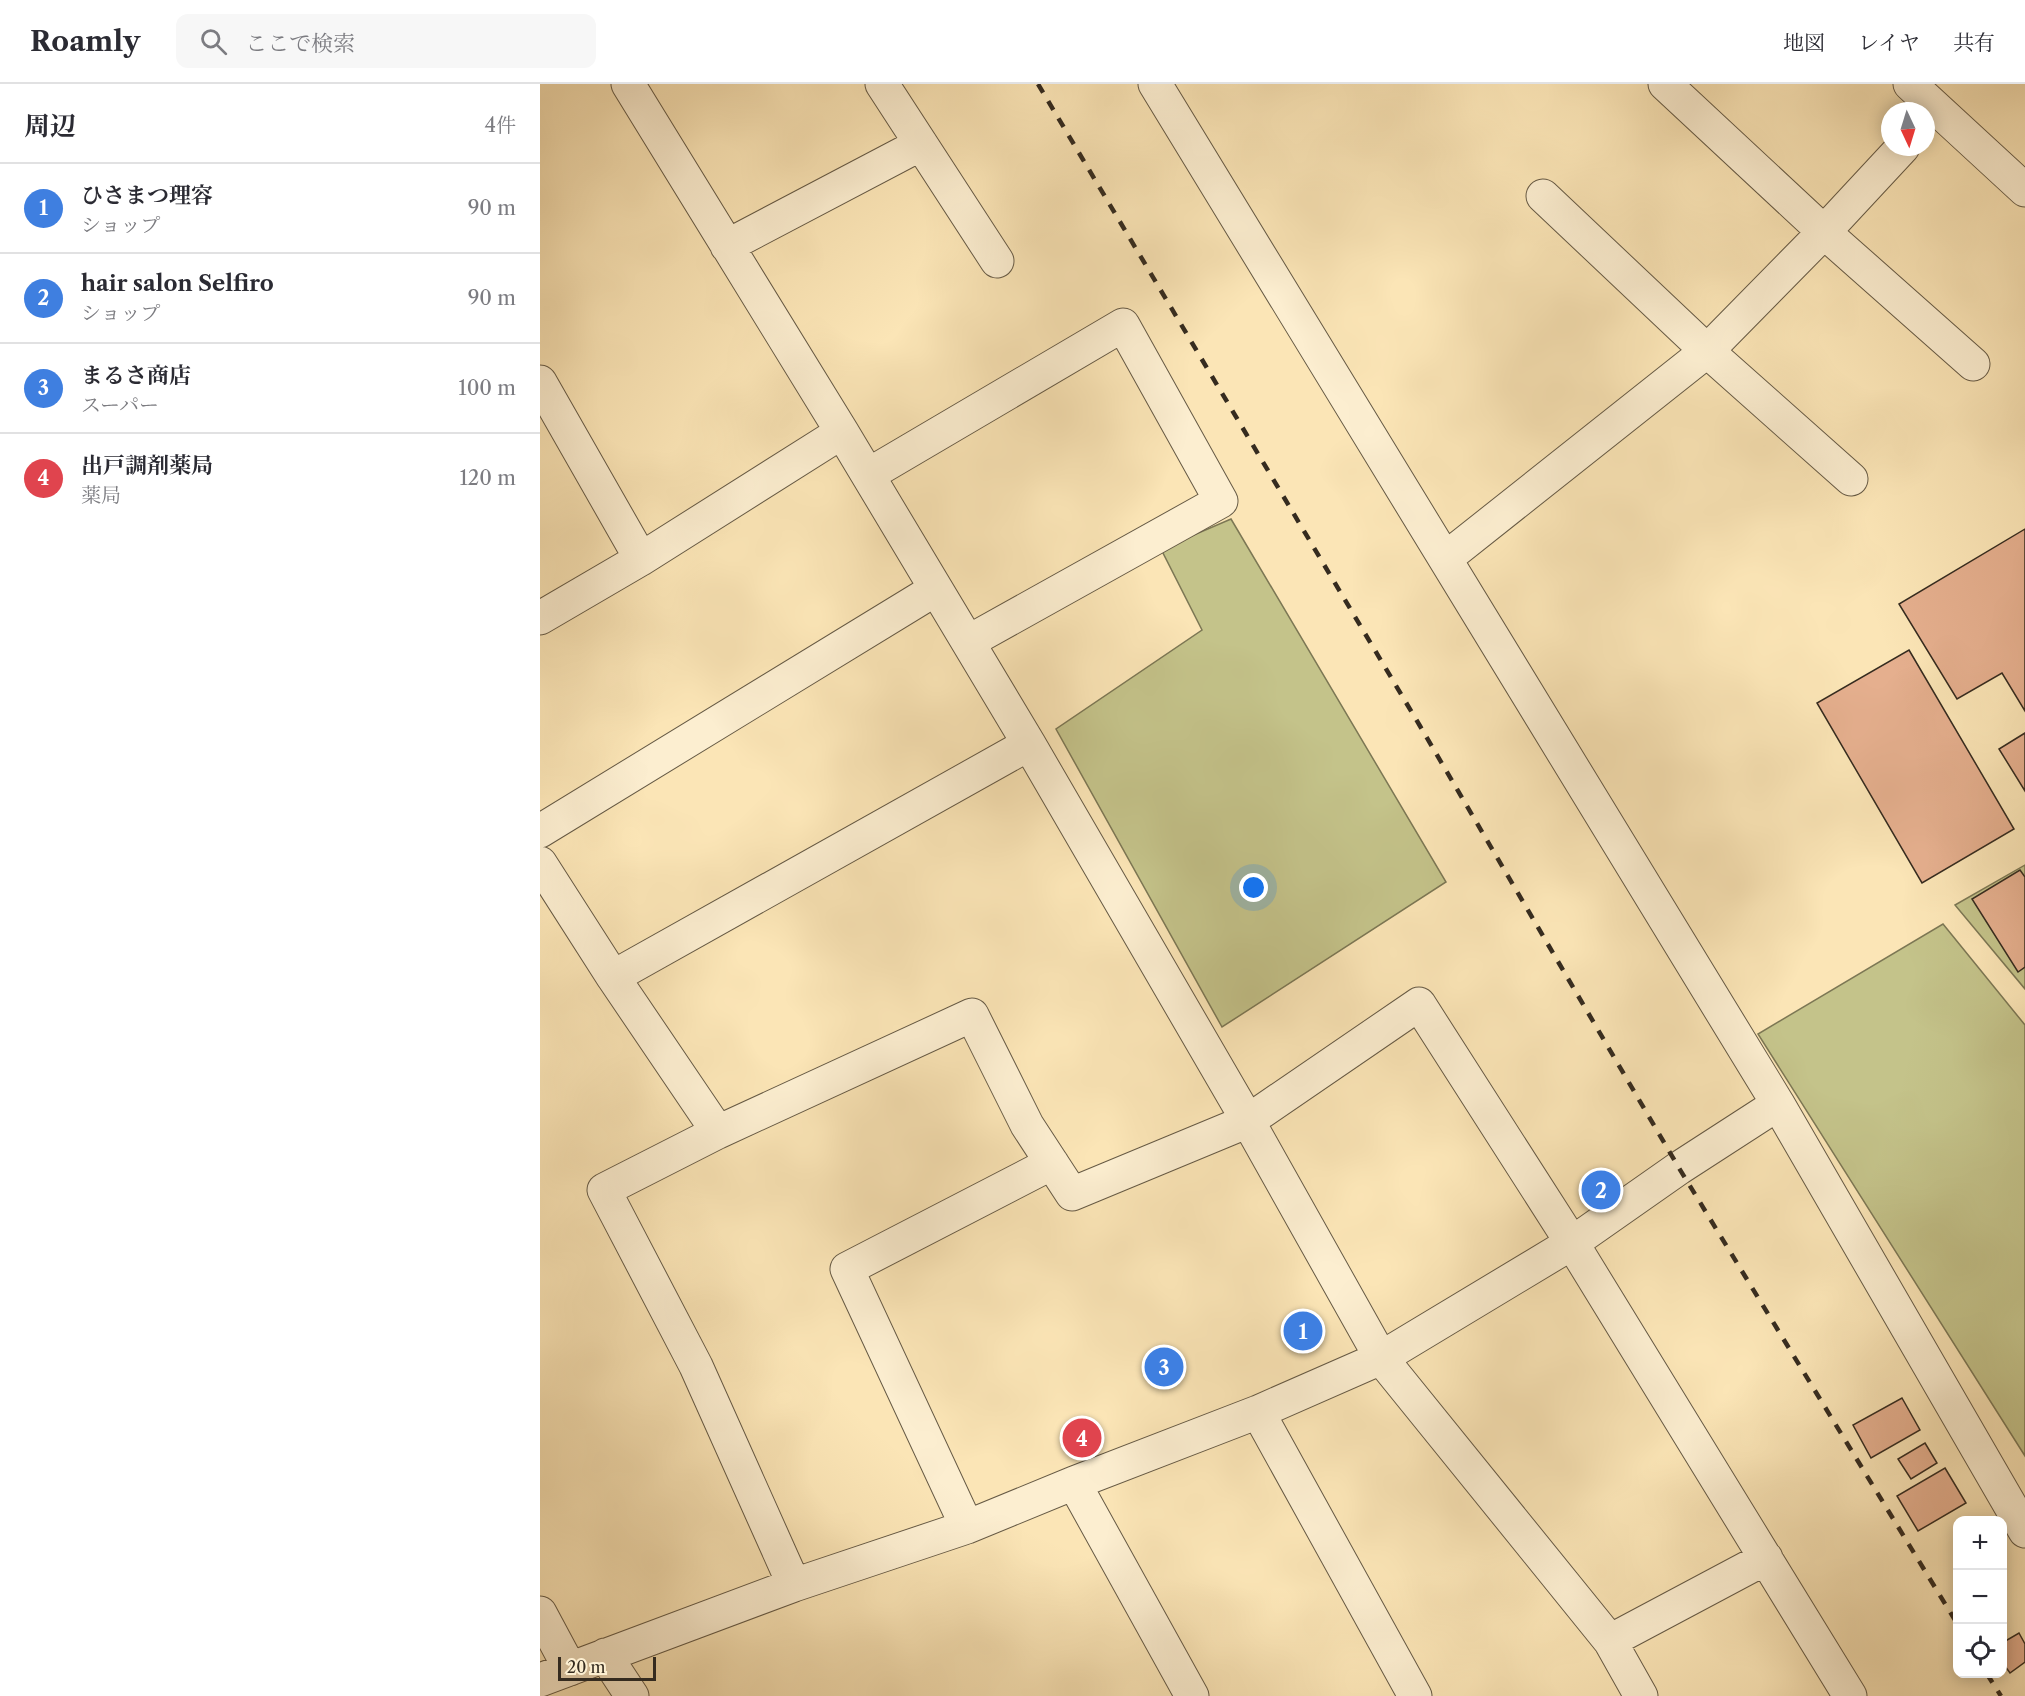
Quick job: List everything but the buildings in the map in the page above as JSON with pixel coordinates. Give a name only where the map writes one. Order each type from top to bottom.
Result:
[{"type":"street","points":[[628,84],[842,432],[1029,744],[1248,1121],[1381,1358],[1610,1641],[1641,1696]]},
{"type":"street","points":[[882,84],[997,261]]},
{"type":"street","points":[[1155,84],[1778,1104],[2025,1531]]},
{"type":"street","points":[[1665,84],[1824,232],[1973,364]]},
{"type":"street","points":[[1910,84],[1922,102]]},
{"type":"street","points":[[1935,118],[2025,190]]},
{"type":"street","points":[[728,246],[921,144]]},
{"type":"street","points":[[1446,558],[1707,351],[1895,156]]},
{"type":"street","points":[[1543,196],[1707,351],[1851,479]]},
{"type":"street","points":[[868,475],[1123,325],[1221,501],[968,642]]},
{"type":"street","points":[[542,392],[641,559]]},
{"type":"street","points":[[540,618],[641,559],[842,432]]},
{"type":"street","points":[[540,831],[936,590]]},
{"type":"street","points":[[613,977],[1029,744]]},
{"type":"street","points":[[540,863],[613,977],[718,1132]]},
{"type":"street","points":[[794,1585],[696,1366],[603,1190],[718,1132],[972,1015],[1028,1125],[1072,1194],[1248,1121],[1419,1004],[1572,1243],[1850,1696]]},
{"type":"street","points":[[540,1613],[555,1674],[794,1585],[967,1527],[1258,1412],[1381,1358],[1572,1243],[1679,1168],[1778,1104]]},
{"type":"street","points":[[967,1527],[847,1269],[1052,1163]]},
{"type":"street","points":[[1258,1412],[1415,1696]]},
{"type":"street","points":[[1074,1483],[1192,1696]]},
{"type":"street","points":[[1610,1641],[1766,1558]]},
{"type":"street","points":[[606,1655],[632,1696]]},
{"type":"shaded area","points":[[1231,519],[1446,882],[1222,1027],[1056,729],[1202,630],[1161,549]]},
{"type":"shaded area","points":[[2025,865],[2025,989],[1955,905]]},
{"type":"shaded area","points":[[1943,924],[2025,1025],[2025,1456],[1758,1034]]},
{"type":"railway","points":[[1038,84],[1420,726],[1679,1168],[1957,1624]]},
{"type":"railway","points":[[1990,1678],[2001,1696]]},
{"type":"place","name":"hair salon Selfiro","points":[[1601,1190]]},
{"type":"place","name":"ひさまつ理容","points":[[1303,1331]]},
{"type":"place","name":"まるさ商店","points":[[1164,1367]]},
{"type":"place","name":"出戸調剤薬局","points":[[1082,1438]]}]
